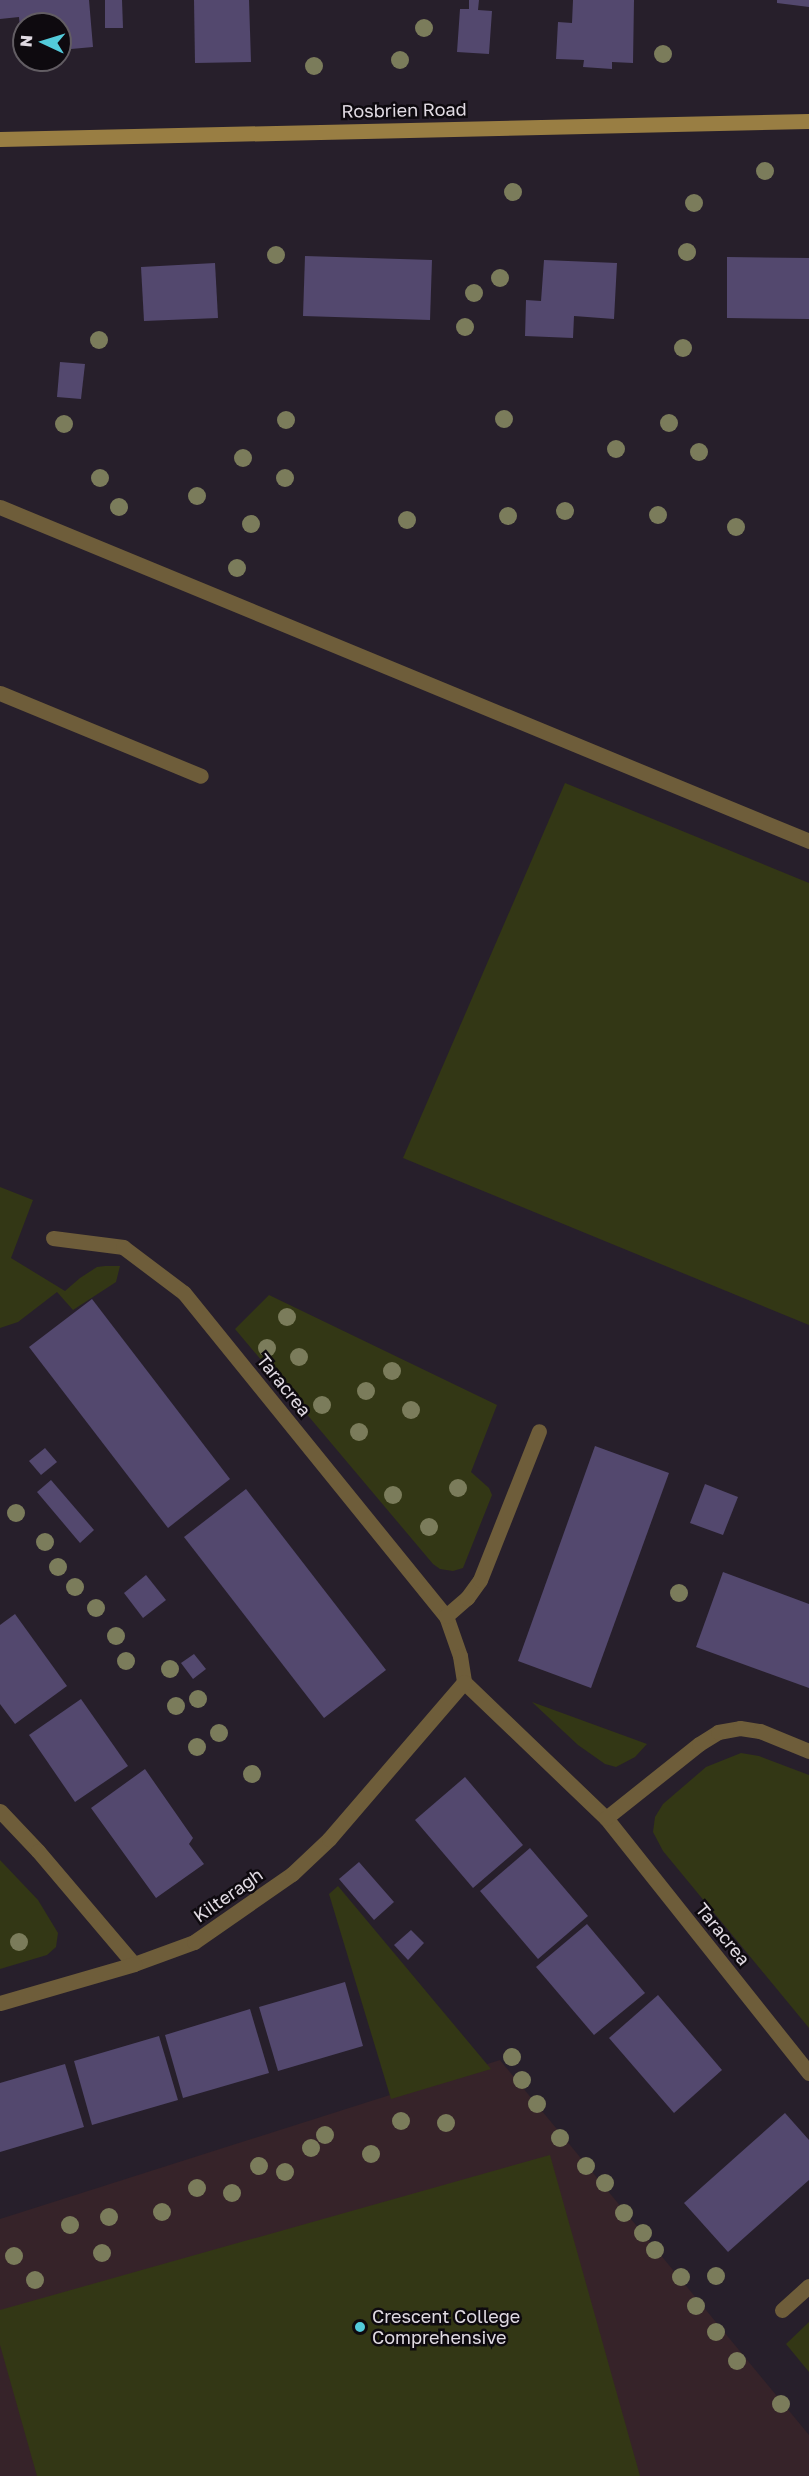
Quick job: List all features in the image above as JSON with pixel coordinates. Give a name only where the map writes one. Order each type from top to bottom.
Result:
[{"type":"street","name":"Rosbrien Road","points":[[0,139],[809,121]]},
{"type":"street","points":[[0,507],[809,841]]},
{"type":"street","points":[[0,693],[201,776]]},
{"type":"street","name":"Taracrea","points":[[53,1238],[123,1247],[184,1293],[447,1616],[460,1656],[464,1682],[606,1818],[809,2073]]},
{"type":"street","points":[[447,1616],[467,1598],[480,1580],[539,1431]]},
{"type":"street","name":"Kilteragh","points":[[0,2003],[134,1964],[194,1942],[292,1874],[329,1839],[464,1682]]},
{"type":"street","points":[[606,1818],[699,1744],[718,1732],[740,1728],[760,1731],[809,1751]]},
{"type":"street","points":[[0,1811],[38,1851],[134,1964]]},
{"type":"street","points":[[782,2310],[809,2286]]},
{"type":"shaded area","name":"Crescent College Comprehensive","points":[[500,2060],[809,2435],[809,2476],[0,2476],[0,2219]]},
{"type":"green space","points":[[565,783],[809,883],[809,1325],[403,1158]]},
{"type":"green space","points":[[0,1187],[33,1200],[11,1258],[65,1291],[97,1267],[120,1266],[116,1282],[73,1310],[57,1292],[18,1322],[0,1328]]},
{"type":"green space","points":[[269,1295],[497,1405],[471,1472],[489,1488],[492,1495],[463,1568],[453,1571],[440,1569],[433,1564],[235,1329]]},
{"type":"green space","points":[[532,1702],[647,1744],[635,1757],[616,1767],[605,1764],[578,1745]]},
{"type":"green space","points":[[741,1753],[759,1756],[809,1775],[809,2028],[663,1851],[653,1832],[655,1817],[663,1804],[706,1767]]},
{"type":"green space","points":[[0,1860],[38,1900],[58,1933],[56,1947],[47,1955],[0,1969]]},
{"type":"green space","points":[[338,1886],[491,2069],[391,2099],[329,1894]]},
{"type":"green space","name":"Crescent College Comprehensive","points":[[550,2155],[640,2476],[37,2476],[0,2345],[0,2310]]},
{"type":"green space","points":[[809,2322],[809,2372],[786,2344]]},
{"type":"building","points":[[0,0],[89,0],[93,47],[72,49],[72,12],[12,12],[12,18],[0,19]]},
{"type":"building","points":[[105,0],[122,0],[123,28],[105,28]]},
{"type":"building","points":[[194,0],[249,0],[251,62],[195,63]]},
{"type":"building","points":[[469,0],[479,0],[478,10],[492,11],[489,54],[457,52],[460,9],[469,9]]},
{"type":"building","points":[[573,0],[634,0],[633,63],[612,62],[612,69],[583,67],[584,60],[556,59],[558,22],[572,23]]},
{"type":"building","points":[[777,0],[809,0],[809,7],[777,3]]},
{"type":"building","points":[[305,256],[432,260],[430,320],[303,316]]},
{"type":"building","points":[[727,257],[809,258],[809,319],[727,318]]},
{"type":"building","points":[[544,260],[617,263],[614,319],[574,316],[573,338],[525,336],[526,300],[541,301]]},
{"type":"building","points":[[215,263],[218,318],[144,321],[141,267]]},
{"type":"building","points":[[60,362],[85,364],[81,399],[57,397]]},
{"type":"building","points":[[92,1299],[230,1479],[168,1528],[29,1347]]},
{"type":"building","points":[[595,1446],[669,1473],[591,1688],[518,1661]]},
{"type":"building","points":[[45,1448],[57,1462],[41,1475],[29,1461]]},
{"type":"building","points":[[51,1480],[94,1530],[80,1543],[37,1492]]},
{"type":"building","points":[[705,1484],[738,1497],[723,1535],[690,1523]]},
{"type":"building","points":[[246,1489],[386,1670],[324,1718],[184,1537]]},
{"type":"building","points":[[723,1572],[809,1604],[809,1688],[696,1647]]},
{"type":"building","points":[[146,1575],[166,1600],[143,1618],[124,1593]]},
{"type":"building","points":[[15,1614],[67,1686],[15,1724],[0,1704],[0,1625]]},
{"type":"building","points":[[194,1654],[206,1669],[193,1679],[181,1663]]},
{"type":"building","points":[[81,1699],[128,1766],[75,1802],[29,1735]]},
{"type":"building","points":[[145,1769],[193,1838],[189,1844],[204,1864],[156,1898],[91,1808]]},
{"type":"building","points":[[465,1777],[523,1845],[473,1888],[415,1820]]},
{"type":"building","points":[[530,1848],[588,1916],[538,1959],[480,1891]]},
{"type":"building","points":[[359,1862],[394,1902],[374,1920],[339,1879]]},
{"type":"building","points":[[587,1924],[645,1993],[594,2035],[536,1967]]},
{"type":"building","points":[[411,1930],[424,1943],[408,1960],[394,1945]]},
{"type":"building","points":[[345,1982],[363,2046],[278,2071],[259,2007]]},
{"type":"building","points":[[658,1995],[722,2070],[674,2113],[609,2038]]},
{"type":"building","points":[[250,2009],[269,2073],[183,2098],[165,2035]]},
{"type":"building","points":[[159,2036],[178,2100],[92,2125],[74,2061]]},
{"type":"building","points":[[65,2064],[84,2127],[0,2152],[0,2083]]},
{"type":"building","points":[[785,2113],[809,2140],[809,2180],[728,2252],[684,2203]]},
{"type":"place","name":"Crescent College Comprehensive","points":[[360,2327]]}]
